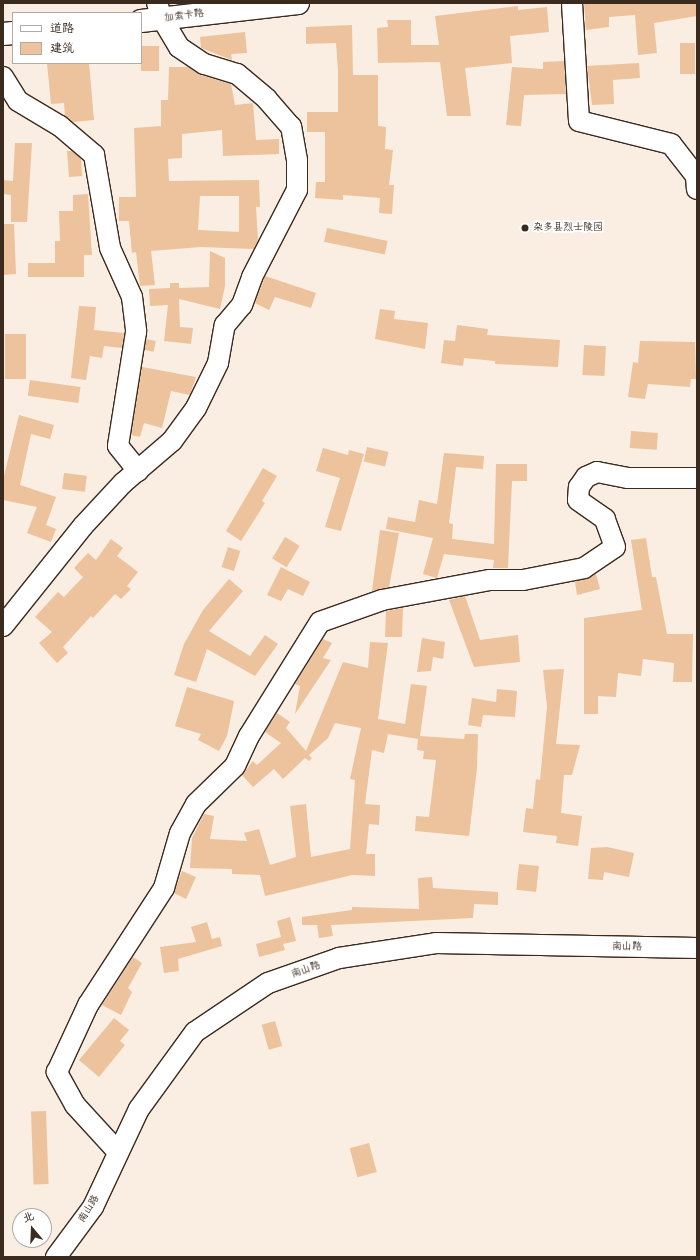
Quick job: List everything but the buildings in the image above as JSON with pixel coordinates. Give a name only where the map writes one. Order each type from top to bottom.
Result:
[{"type":"main road","name":"加索卡路","points":[[153,14],[298,3]]},
{"type":"street","points":[[572,3],[579,121],[671,144],[696,176],[697,189]]},
{"type":"street","points":[[3,626],[83,526],[138,471],[172,440],[196,408],[218,363],[225,325],[242,305],[252,278],[297,190],[298,160],[291,127],[267,99],[237,74],[204,64],[179,47],[153,14]]},
{"type":"street","points":[[3,77],[18,101],[60,126],[94,155],[110,248],[132,296],[136,332],[118,446],[138,471]]},
{"type":"street","points":[[118,1152],[75,1105],[57,1072],[88,1006],[164,888],[180,833],[196,804],[234,766],[249,736],[278,693],[320,622],[382,600],[490,580],[523,580],[584,568],[615,547],[605,519],[578,500],[579,487],[586,477],[597,472],[628,478],[697,478]]},
{"type":"street","name":"南山路","points":[[56,1257],[92,1207],[139,1109],[195,1032],[268,983],[339,958],[436,944],[697,948]]},
{"type":"place","name":"杂多县烈士陵园","points":[[525,228]]}]
